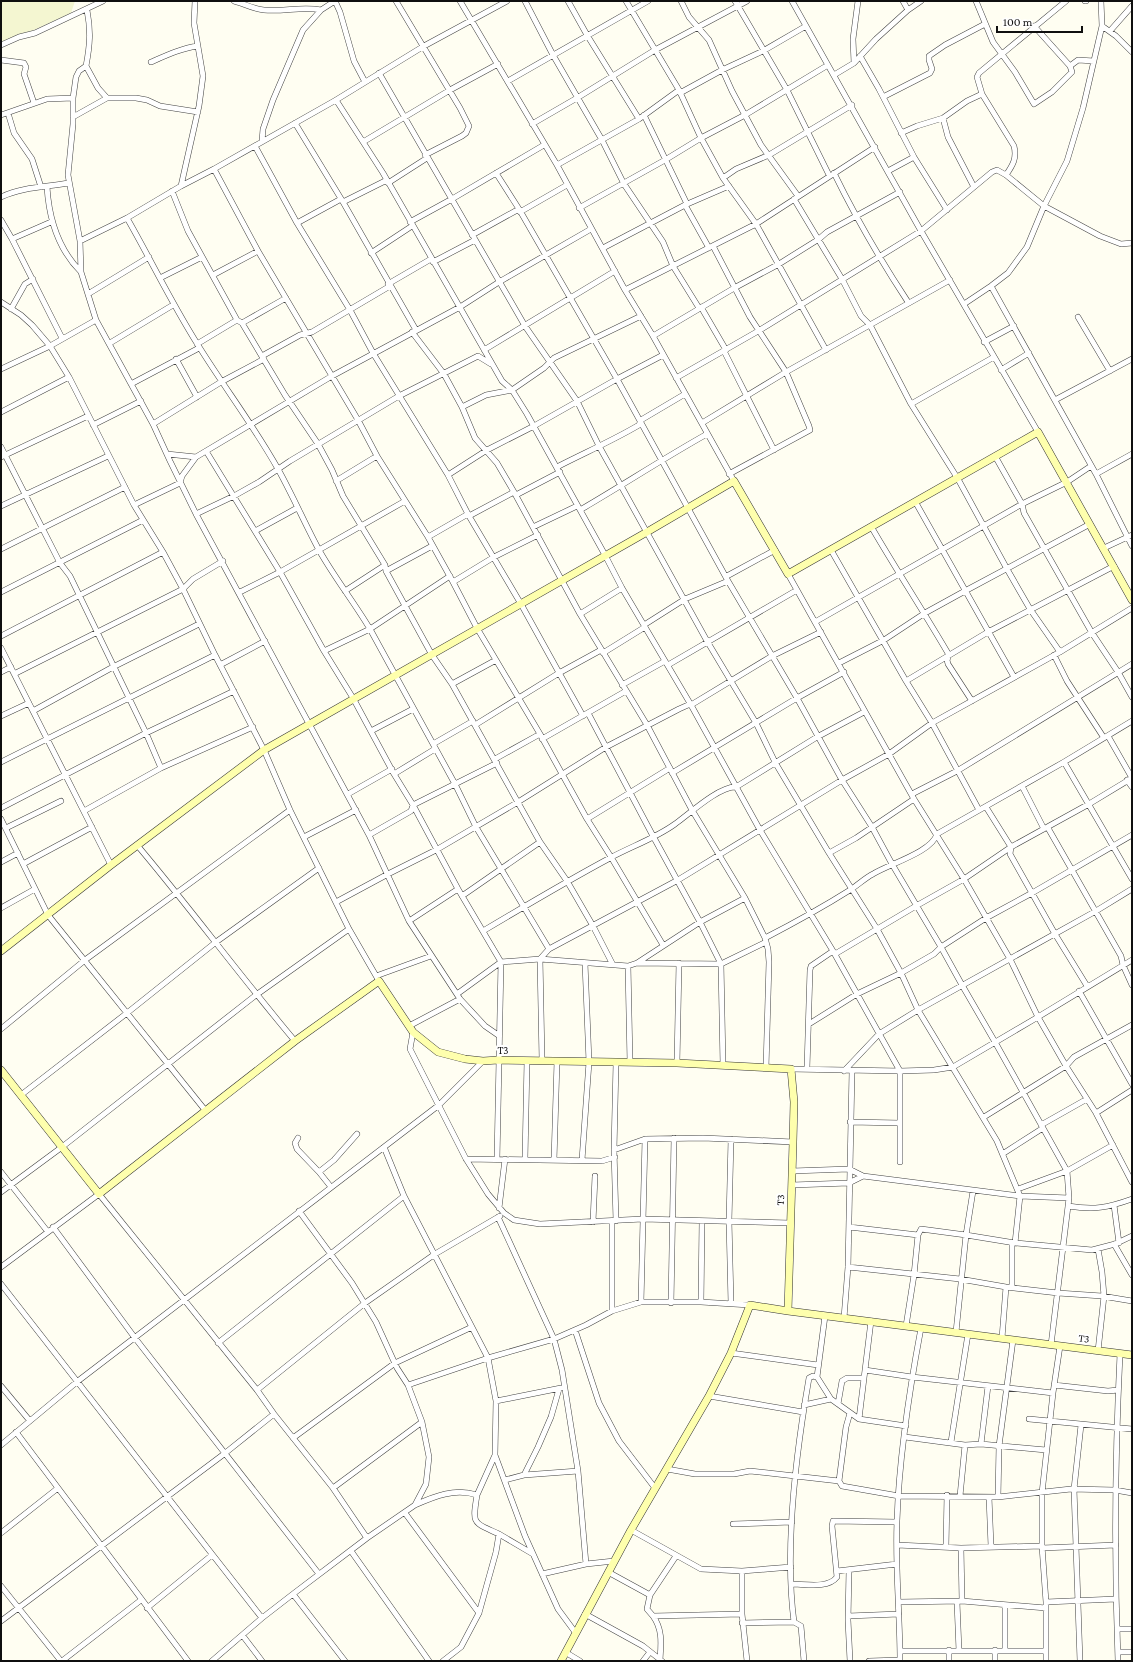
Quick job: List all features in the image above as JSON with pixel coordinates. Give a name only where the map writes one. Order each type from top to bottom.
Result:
[{"type":"street","points":[[1,45],[36,33],[87,10],[103,1]]},
{"type":"street","points":[[180,186],[198,112],[203,76],[194,23],[195,1]]},
{"type":"street","points":[[234,1],[256,9],[311,8],[322,10]]},
{"type":"street","points":[[262,141],[265,122],[294,48],[303,30],[322,10],[335,1],[340,12],[354,61],[365,82]]},
{"type":"street","points":[[297,223],[342,200],[387,181],[462,136],[469,129],[469,126],[450,90],[396,1]]},
{"type":"street","points":[[460,1],[557,165],[591,229],[653,336],[729,474],[775,550],[839,663],[864,712],[1010,959],[1038,1017],[1114,1144],[1132,1182]]},
{"type":"street","points":[[80,241],[127,218],[180,186],[214,169],[336,100],[424,46],[507,1]]},
{"type":"street","points":[[524,1],[577,98],[602,140],[624,184],[666,247],[674,266],[725,351],[774,450]]},
{"type":"street","points":[[568,1],[587,35],[641,117],[666,160],[686,204],[736,287],[750,317],[760,330],[786,372],[809,426],[810,430],[729,474]]},
{"type":"street","points":[[626,1],[680,92],[701,138],[723,178],[756,224],[826,350]]},
{"type":"street","points":[[508,81],[648,1]]},
{"type":"street","points":[[681,1],[689,17],[698,28],[704,32],[709,40],[722,70],[745,115],[796,198],[842,279],[861,316],[870,325],[911,404],[958,478],[983,527],[1030,610],[1060,652]]},
{"type":"street","points":[[735,1],[787,90],[807,132],[879,258],[908,302]]},
{"type":"street","points":[[532,124],[655,50],[747,1]]},
{"type":"street","points":[[792,1],[852,105],[984,342],[1038,432],[1132,600]]},
{"type":"street","points":[[854,62],[853,39],[858,1]]},
{"type":"street","points":[[903,1],[908,10]]},
{"type":"street","points":[[834,75],[854,62],[876,39],[920,1]]},
{"type":"street","points":[[976,1],[985,24],[1001,54],[1015,72],[1034,104],[1052,92],[1072,72],[1070,66],[1034,26]]},
{"type":"street","points":[[1006,175],[1015,162],[1016,153],[1014,146],[982,94],[977,77],[979,72],[1066,1]]},
{"type":"street","points":[[964,304],[1008,273],[1028,247],[1044,206],[1067,161],[1083,108],[1102,26],[1101,1]]},
{"type":"street","points":[[1110,31],[1132,6]]},
{"type":"street","points":[[87,10],[90,27],[90,45],[86,66],[98,88],[107,98]]},
{"type":"street","points":[[883,97],[930,73],[932,70],[929,56],[945,45],[985,24]]},
{"type":"street","points":[[557,165],[641,117],[680,92],[763,51],[806,26]]},
{"type":"street","points":[[1102,26],[1110,31],[1132,52]]},
{"type":"street","points":[[151,62],[171,53],[189,47],[198,46]]},
{"type":"street","points":[[860,56],[914,157],[947,210]]},
{"type":"street","points":[[1,60],[24,63],[26,67],[24,74],[34,103]]},
{"type":"street","points":[[1070,66],[1078,60],[1094,61]]},
{"type":"street","points":[[363,142],[450,90],[498,64]]},
{"type":"street","points":[[580,208],[666,160],[701,138],[745,115],[828,65]]},
{"type":"street","points":[[86,66],[79,71],[76,77],[73,98],[73,118],[68,175],[80,241],[82,272],[96,320],[110,343],[153,424],[196,514],[240,592],[348,794],[388,874],[409,921],[458,997],[485,1026],[498,1035]]},
{"type":"street","points":[[379,73],[405,116],[426,157],[452,199],[525,326],[577,401],[600,446],[707,641],[756,723],[776,764],[828,853],[877,929],[902,973],[918,1010],[984,1117],[1004,1153],[1020,1196],[1013,1243],[1012,1288]]},
{"type":"street","points":[[901,133],[917,126],[943,118],[967,101],[982,94]]},
{"type":"street","points":[[1,115],[51,98],[73,98]]},
{"type":"street","points":[[73,118],[107,98],[136,98],[147,100],[160,106],[198,112]]},
{"type":"street","points":[[336,100],[387,181],[502,381],[512,390],[534,426],[622,588],[715,747],[760,830],[834,952],[900,1071],[900,1162]]},
{"type":"street","points":[[723,178],[736,170],[769,155],[852,105]]},
{"type":"street","points":[[8,113],[14,133],[32,159],[41,188]]},
{"type":"street","points":[[943,118],[948,137],[974,187]]},
{"type":"street","points":[[295,123],[342,200],[414,331],[444,374],[462,407],[476,438],[487,450],[515,493],[580,614],[647,725],[692,810],[745,898],[765,940],[769,962],[766,1068]]},
{"type":"street","points":[[371,252],[411,224],[544,145]]},
{"type":"street","points":[[255,146],[297,223],[350,310],[373,353],[448,475],[468,515],[494,557],[559,673],[606,747],[700,922],[721,964],[723,1065]]},
{"type":"street","points":[[625,290],[756,224],[875,147]]},
{"type":"street","points":[[888,171],[914,157]]},
{"type":"street","points":[[214,169],[258,251],[306,334],[428,537],[517,698],[541,736],[587,819],[638,901],[663,945]]},
{"type":"street","points":[[676,378],[760,330],[921,231],[992,172],[997,170],[1006,175],[1044,206],[1100,236],[1121,244],[1132,243]]},
{"type":"street","points":[[496,173],[520,210],[595,339],[749,616],[797,698],[817,737],[872,827],[1067,1171],[1070,1189],[1051,1345]]},
{"type":"street","points":[[1,197],[10,192],[29,188],[41,188],[69,183]]},
{"type":"street","points":[[153,424],[300,335],[306,334],[350,310],[432,260],[567,185]]},
{"type":"street","points":[[603,248],[686,204],[729,186]]},
{"type":"street","points":[[47,187],[52,222],[58,238],[71,259],[82,272]]},
{"type":"street","points":[[172,191],[188,231],[237,320],[242,323],[318,444],[343,496],[386,565],[386,572],[432,655],[452,684],[540,842],[567,881],[612,963]]},
{"type":"street","points":[[653,336],[736,287],[779,264],[819,239],[827,232],[900,192]]},
{"type":"street","points":[[127,218],[173,304],[198,346],[278,470],[319,550],[370,629],[412,709],[455,784],[476,827],[549,949]]},
{"type":"street","points":[[1,220],[33,279],[62,338]]},
{"type":"street","points":[[12,239],[52,222]]},
{"type":"street","points":[[134,505],[180,483],[188,466],[196,457],[332,376],[460,307],[546,254],[591,229]]},
{"type":"street","points":[[213,275],[258,251]]},
{"type":"street","points":[[88,294],[149,257]]},
{"type":"street","points":[[160,278],[202,257]]},
{"type":"street","points":[[484,350],[615,271]]},
{"type":"street","points":[[11,309],[25,284],[33,279]]},
{"type":"street","points":[[702,423],[786,372],[908,302],[950,280]]},
{"type":"street","points":[[991,286],[1130,536],[1132,546]]},
{"type":"street","points":[[242,323],[286,298]]},
{"type":"street","points":[[1,302],[21,315],[50,346],[69,377],[134,505],[163,552],[183,589],[199,624],[253,727],[290,810],[349,929],[378,978]]},
{"type":"street","points":[[110,343],[173,304]]},
{"type":"street","points":[[462,407],[486,395],[512,390],[544,368],[550,361],[641,316]]},
{"type":"street","points":[[1078,317],[1110,371]]},
{"type":"street","points":[[1,369],[50,346],[96,320]]},
{"type":"street","points":[[131,384],[198,346],[237,320]]},
{"type":"street","points":[[984,342],[1014,326]]},
{"type":"street","points":[[1001,370],[1029,353]]},
{"type":"street","points":[[448,475],[487,450],[534,426],[663,355]]},
{"type":"street","points":[[196,514],[234,496],[399,396],[478,356],[492,364]]},
{"type":"street","points":[[911,404],[994,357]]},
{"type":"street","points":[[176,359],[197,397]]},
{"type":"street","points":[[1055,400],[1132,359]]},
{"type":"street","points":[[1,412],[69,377]]},
{"type":"street","points":[[428,537],[468,515],[515,493],[558,470],[581,454],[611,441],[639,425],[641,420],[685,394]]},
{"type":"street","points":[[93,425],[141,401]]},
{"type":"street","points":[[3,456],[88,416]]},
{"type":"street","points":[[788,574],[872,528],[1038,432]]},
{"type":"street","points":[[533,526],[578,508],[622,485],[662,459],[707,434]]},
{"type":"street","points":[[1,447],[3,456],[60,563],[70,576],[80,596],[96,632],[146,733],[161,768]]},
{"type":"street","points":[[206,451],[280,572],[324,651],[353,698],[413,805],[436,850],[501,962],[498,1035],[497,1159]]},
{"type":"street","points":[[167,454],[196,457]]},
{"type":"street","points":[[1096,474],[1132,454]]},
{"type":"street","points":[[1,506],[108,456]]},
{"type":"street","points":[[336,481],[378,456]]},
{"type":"street","points":[[995,456],[1022,504],[1024,512],[1092,633],[1118,672],[1132,697]]},
{"type":"street","points":[[815,622],[942,551],[1022,504],[1066,482],[1091,466]]},
{"type":"street","points":[[1,951],[137,845],[264,750],[734,481]]},
{"type":"street","points":[[1,548],[125,487]]},
{"type":"street","points":[[240,592],[280,572],[405,501]]},
{"type":"street","points":[[916,503],[1014,677]]},
{"type":"street","points":[[255,531],[297,508]]},
{"type":"street","points":[[1,592],[143,520]]},
{"type":"street","points":[[839,663],[884,640],[925,613],[1090,524]]},
{"type":"street","points":[[872,528],[899,574],[925,613],[949,655],[947,660],[948,664],[972,701]]},
{"type":"street","points":[[453,582],[494,557],[538,535]]},
{"type":"street","points":[[1104,548],[1130,536]]},
{"type":"street","points":[[386,572],[432,546]]},
{"type":"street","points":[[348,794],[393,771],[559,673],[602,651],[685,600],[728,578],[775,550]]},
{"type":"street","points":[[831,550],[884,640],[906,681],[932,723],[979,810]]},
{"type":"street","points":[[1,636],[163,552]]},
{"type":"street","points":[[14,674],[183,589],[193,579],[223,561]]},
{"type":"street","points":[[345,591],[386,565]]},
{"type":"street","points":[[906,681],[988,632],[1114,566]]},
{"type":"street","points":[[324,651],[370,629],[450,576]]},
{"type":"street","points":[[580,614],[622,588]]},
{"type":"street","points":[[622,685],[707,641],[797,590]]},
{"type":"street","points":[[542,1060],[540,959],[549,949],[678,880],[800,804],[889,754],[932,723],[1060,652],[1132,608]]},
{"type":"street","points":[[33,711],[113,667],[199,624]]},
{"type":"street","points":[[336,902],[436,850],[518,802],[606,747],[688,705],[691,706],[772,656],[821,632]]},
{"type":"street","points":[[220,665],[265,641]]},
{"type":"street","points":[[1,648],[111,865]]},
{"type":"street","points":[[1,762],[48,740],[215,655]]},
{"type":"street","points":[[1054,655],[1077,697],[1106,737],[1130,779],[1132,787]]},
{"type":"street","points":[[452,684],[496,660]]},
{"type":"street","points":[[828,853],[856,838],[913,797],[1132,664]]},
{"type":"street","points":[[1,672],[11,667]]},
{"type":"street","points":[[587,819],[630,793],[715,747],[844,672]]},
{"type":"street","points":[[1,808],[146,733],[234,691]]},
{"type":"street","points":[[369,835],[411,811],[413,805],[438,791],[455,784],[541,736],[586,715],[626,692]]},
{"type":"street","points":[[1,716],[29,703]]},
{"type":"street","points":[[371,731],[412,709]]},
{"type":"street","points":[[483,931],[567,881],[674,825],[692,810],[726,789],[736,787],[776,764],[817,737],[864,712]]},
{"type":"street","points":[[637,963],[721,964],[811,914],[852,889],[873,874],[930,845],[937,834],[1064,762],[1132,721]]},
{"type":"street","points":[[84,811],[161,768],[253,727]]},
{"type":"street","points":[[1064,762],[1132,879]]},
{"type":"street","points":[[807,1068],[811,966],[964,879],[1011,847],[1089,804],[1130,779]]},
{"type":"street","points":[[1022,786],[1121,956],[1123,965],[1132,985]]},
{"type":"street","points":[[6,828],[61,801]]},
{"type":"street","points":[[986,807],[1011,847],[1010,854],[1055,934],[1087,986]]},
{"type":"street","points":[[1,1029],[85,960],[290,810]]},
{"type":"street","points":[[304,837],[356,810]]},
{"type":"street","points":[[1,819],[48,915],[205,1110]]},
{"type":"street","points":[[23,864],[92,827]]},
{"type":"street","points":[[809,1024],[857,994],[902,973],[934,954],[941,947],[986,918],[1132,835]]},
{"type":"street","points":[[462,896],[540,842]]},
{"type":"street","points":[[137,845],[216,942],[256,995],[295,1041]]},
{"type":"street","points":[[1,862],[18,853]]},
{"type":"street","points":[[21,1095],[128,1013],[216,942],[319,868]]},
{"type":"street","points":[[1,908],[35,889]]},
{"type":"street","points":[[409,921],[458,889]]},
{"type":"street","points":[[844,1071],[879,1034],[918,1010],[1096,911],[1132,889]]},
{"type":"street","points":[[745,898],[700,922],[637,963],[628,966],[612,963],[585,963],[540,959],[501,962],[458,997],[411,1029],[410,1049],[466,1158],[488,1194],[504,1214],[514,1220],[540,1224],[643,1220],[790,1223]]},
{"type":"street","points":[[1,1192],[62,1147],[256,995],[349,929]]},
{"type":"street","points":[[1,1267],[99,1194],[205,1110],[378,978],[431,956]]},
{"type":"street","points":[[791,1069],[807,1068],[844,1071],[900,1071],[934,1070],[953,1067],[1132,960]]},
{"type":"street","points":[[582,1160],[589,1062],[585,963]]},
{"type":"street","points":[[677,1063],[679,963]]},
{"type":"street","points":[[628,966],[630,1062]]},
{"type":"street","name":"T3","points":[[378,978],[411,1029],[438,1052],[465,1059],[483,1061],[542,1060],[616,1063],[677,1063],[791,1069],[794,1102],[794,1142],[788,1311],[1132,1355]]},
{"type":"street","points":[[1079,991],[1132,1084]]},
{"type":"street","points":[[984,1117],[1066,1066],[1074,1057],[1132,1025]]},
{"type":"street","points":[[1,1445],[134,1338],[439,1105],[483,1061]]},
{"type":"street","points":[[525,1159],[526,1061]]},
{"type":"street","points":[[554,1160],[557,1061]]},
{"type":"street","points":[[612,1311],[616,1063]]},
{"type":"street","points":[[1,1070],[257,1390],[274,1414],[333,1488],[367,1538]]},
{"type":"street","points":[[844,1318],[848,1267],[852,1071]]},
{"type":"street","points":[[1096,1113],[1132,1090]]},
{"type":"street","points":[[1004,1153],[1042,1126],[1087,1099]]},
{"type":"street","points":[[850,1122],[900,1123]]},
{"type":"street","points":[[319,1172],[334,1160],[357,1134]]},
{"type":"street","points":[[298,1138],[295,1143],[297,1149],[331,1187]]},
{"type":"street","points":[[672,1303],[674,1138]]},
{"type":"street","points":[[614,1150],[645,1139],[731,1139],[794,1142]]},
{"type":"street","points":[[641,1302],[645,1139]]},
{"type":"street","points":[[731,1139],[728,1221],[732,1303]]},
{"type":"street","points":[[1018,1189],[1067,1171],[1114,1144]]},
{"type":"street","points":[[384,1147],[404,1196],[488,1358],[496,1401],[496,1455],[533,1554],[558,1609],[575,1632]]},
{"type":"street","points":[[466,1158],[602,1161],[615,1157]]},
{"type":"street","points":[[499,1208],[505,1159]]},
{"type":"street","points":[[792,1171],[849,1169],[864,1176],[973,1191],[1020,1196],[1069,1198]]},
{"type":"street","points":[[1,1172],[48,1232]]},
{"type":"street","points":[[593,1222],[595,1176]]},
{"type":"street","points":[[792,1185],[849,1183],[864,1176]]},
{"type":"street","points":[[956,1332],[960,1279],[973,1191]]},
{"type":"street","points":[[218,1343],[404,1196]]},
{"type":"street","points":[[1068,1206],[1089,1209],[1114,1205],[1132,1199]]},
{"type":"street","points":[[1114,1205],[1116,1244],[1132,1275]]},
{"type":"street","points":[[212,1661],[243,1636],[262,1618],[319,1574],[367,1538],[405,1513],[415,1504],[426,1484],[429,1457],[422,1422],[408,1385],[395,1363],[376,1322],[365,1303],[352,1283],[299,1212]]},
{"type":"street","points":[[257,1390],[365,1303],[435,1254],[504,1214]]},
{"type":"street","points":[[498,1217],[554,1339],[578,1471],[586,1564]]},
{"type":"street","points":[[701,1302],[702,1221]]},
{"type":"street","points":[[53,1227],[134,1338],[319,1574]]},
{"type":"street","points":[[849,1227],[918,1235]]},
{"type":"street","points":[[906,1326],[914,1275],[918,1235],[919,1231],[923,1228],[1013,1243],[1092,1250],[1116,1244],[1132,1236]]},
{"type":"street","points":[[1098,1249],[1104,1296],[1098,1351]]},
{"type":"street","points":[[848,1267],[960,1279],[1012,1288],[1104,1296],[1132,1301]]},
{"type":"street","points":[[1,1284],[262,1618]]},
{"type":"street","points":[[1002,1338],[1006,1287]]},
{"type":"street","points":[[408,1385],[488,1358],[554,1339],[612,1311],[641,1302],[732,1303],[788,1311]]},
{"type":"street","points":[[561,1661],[575,1632],[631,1530],[709,1396],[731,1352],[750,1305]]},
{"type":"street","points":[[825,1316],[817,1377],[831,1399],[859,1419],[906,1426]]},
{"type":"street","points":[[859,1419],[871,1321]]},
{"type":"street","points":[[293,1438],[395,1363],[472,1327]]},
{"type":"street","points":[[869,1661],[900,1660],[897,1564],[898,1496],[912,1377],[921,1328]]},
{"type":"street","points":[[574,1330],[599,1403],[619,1441],[655,1488]]},
{"type":"street","points":[[951,1442],[962,1383],[968,1334]]},
{"type":"street","points":[[998,1497],[999,1446],[1013,1340]]},
{"type":"street","points":[[1046,1661],[1046,1602],[1042,1547],[1042,1492],[1060,1346]]},
{"type":"street","points":[[731,1352],[818,1365]]},
{"type":"street","points":[[1118,1661],[1115,1490],[1116,1429],[1120,1354]]},
{"type":"street","points":[[865,1370],[912,1377],[1053,1393]]},
{"type":"street","points":[[794,1622],[791,1567],[792,1522],[796,1476],[803,1412],[809,1378],[813,1376],[817,1377]]},
{"type":"street","points":[[838,1404],[842,1381],[847,1378],[864,1378]]},
{"type":"street","points":[[1054,1385],[1108,1391],[1118,1390]]},
{"type":"street","points":[[1,1386],[30,1421]]},
{"type":"street","points":[[981,1444],[988,1386]]},
{"type":"street","points":[[496,1401],[564,1388]]},
{"type":"street","points":[[524,1475],[551,1417],[558,1389]]},
{"type":"street","points":[[709,1396],[803,1412]]},
{"type":"street","points":[[804,1405],[831,1399]]},
{"type":"street","points":[[850,1413],[846,1427],[839,1481],[842,1486],[898,1496],[947,1495],[998,1497],[1074,1489],[1132,1492]]},
{"type":"street","points":[[1,1620],[224,1454],[274,1414]]},
{"type":"street","points":[[1029,1419],[1132,1430]]},
{"type":"street","points":[[333,1488],[422,1422]]},
{"type":"street","points":[[1080,1661],[1074,1489],[1081,1425]]},
{"type":"street","points":[[16,1432],[188,1661]]},
{"type":"street","points":[[904,1437],[965,1445],[981,1444],[1046,1450]]},
{"type":"street","points":[[960,1496],[965,1445]]},
{"type":"street","points":[[496,1455],[477,1495],[474,1515],[475,1522],[479,1526],[499,1534],[533,1554]]},
{"type":"street","points":[[667,1469],[706,1475],[734,1474],[750,1471],[839,1481]]},
{"type":"street","points":[[505,1480],[524,1475],[578,1471]]},
{"type":"street","points":[[1,1533],[58,1488]]},
{"type":"street","points":[[415,1504],[444,1493],[468,1492],[477,1495]]},
{"type":"street","points":[[946,1547],[947,1495]]},
{"type":"street","points":[[989,1497],[991,1546]]},
{"type":"street","points":[[405,1513],[479,1613]]},
{"type":"street","points":[[791,1584],[828,1583],[834,1581],[837,1577],[838,1571],[832,1526],[833,1522],[838,1520],[897,1522]]},
{"type":"street","points":[[733,1524],[792,1522]]},
{"type":"street","points":[[631,1530],[701,1569],[742,1571],[791,1567]]},
{"type":"street","points":[[443,1661],[461,1647],[479,1613],[496,1552],[499,1534]]},
{"type":"street","points":[[897,1545],[961,1548],[991,1546],[1042,1547],[1116,1545]]},
{"type":"street","points":[[959,1651],[961,1548]]},
{"type":"street","points":[[351,1551],[429,1661]]},
{"type":"street","points":[[147,1608],[212,1555]]},
{"type":"street","points":[[661,1661],[661,1636],[658,1623],[648,1612],[647,1608],[650,1595],[676,1556]]},
{"type":"street","points":[[542,1574],[586,1564],[614,1561]]},
{"type":"street","points":[[838,1571],[897,1564]]},
{"type":"street","points":[[849,1570],[848,1616],[850,1661]]},
{"type":"street","points":[[742,1571],[742,1623],[747,1661]]},
{"type":"street","points":[[608,1572],[650,1595]]},
{"type":"street","points":[[1,1586],[62,1661],[141,1600]]},
{"type":"street","points":[[293,1594],[345,1661]]},
{"type":"street","points":[[1046,1602],[1116,1599]]},
{"type":"street","points":[[899,1602],[959,1602],[1046,1608]]},
{"type":"street","points":[[1005,1605],[1005,1650]]},
{"type":"street","points":[[585,1614],[643,1646],[661,1661]]},
{"type":"street","points":[[653,1616],[742,1614]]},
{"type":"street","points":[[848,1616],[899,1614]]},
{"type":"street","points":[[742,1623],[794,1622],[801,1626],[804,1661]]},
{"type":"street","points":[[1117,1629],[1132,1629]]},
{"type":"street","points":[[243,1636],[262,1661]]},
{"type":"street","points":[[949,1650],[949,1661]]},
{"type":"street","points":[[995,1650],[995,1661]]},
{"type":"street","points":[[900,1651],[1045,1651]]},
{"type":"street","points":[[565,1652],[580,1661]]},
{"type":"street","points":[[643,1661],[650,1652]]},
{"type":"street","points":[[1118,1652],[1132,1652]]},
{"type":"green space","points":[[1,1],[75,1],[71,13],[1,45]]}]
